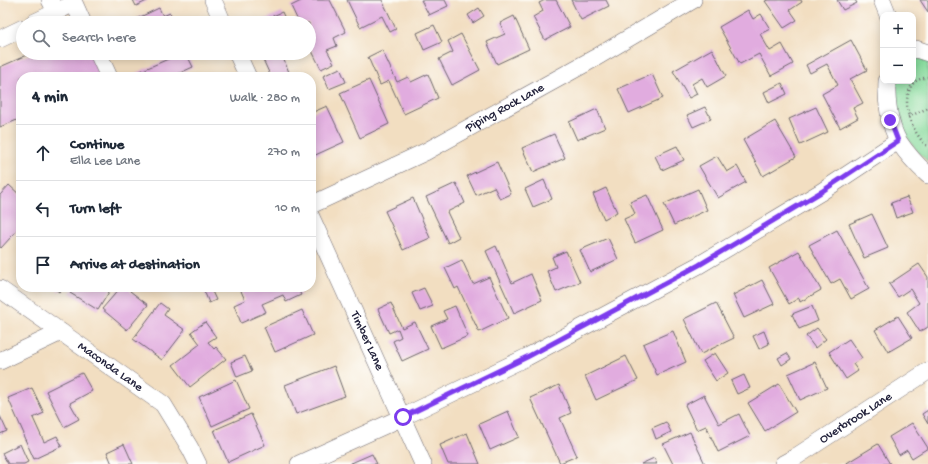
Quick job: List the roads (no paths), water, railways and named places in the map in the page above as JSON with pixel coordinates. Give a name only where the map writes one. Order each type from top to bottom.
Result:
[{"type":"street","points":[[213,0],[220,16]]},
{"type":"street","name":"Piping Rock Lane","points":[[316,203],[425,152],[595,58],[693,0]]},
{"type":"street","points":[[882,0],[887,12]]},
{"type":"street","points":[[41,16],[53,6],[74,3],[80,16]]},
{"type":"street","points":[[0,39],[16,31]]},
{"type":"street","points":[[916,49],[928,53]]},
{"type":"street","points":[[101,60],[107,72]]},
{"type":"street","points":[[240,60],[246,72]]},
{"type":"street","points":[[887,84],[886,92],[890,120],[898,141],[912,160],[928,175]]},
{"type":"street","points":[[299,464],[403,417],[527,357],[699,265],[821,192],[898,141]]},
{"type":"street","name":"Timber Lane","points":[[316,228],[423,464]]},
{"type":"street","name":"Maconda Lane","points":[[0,289],[163,404],[198,464]]},
{"type":"street","points":[[0,362],[61,332]]},
{"type":"street","name":"Overbrook Lane","points":[[783,464],[928,371]]}]
